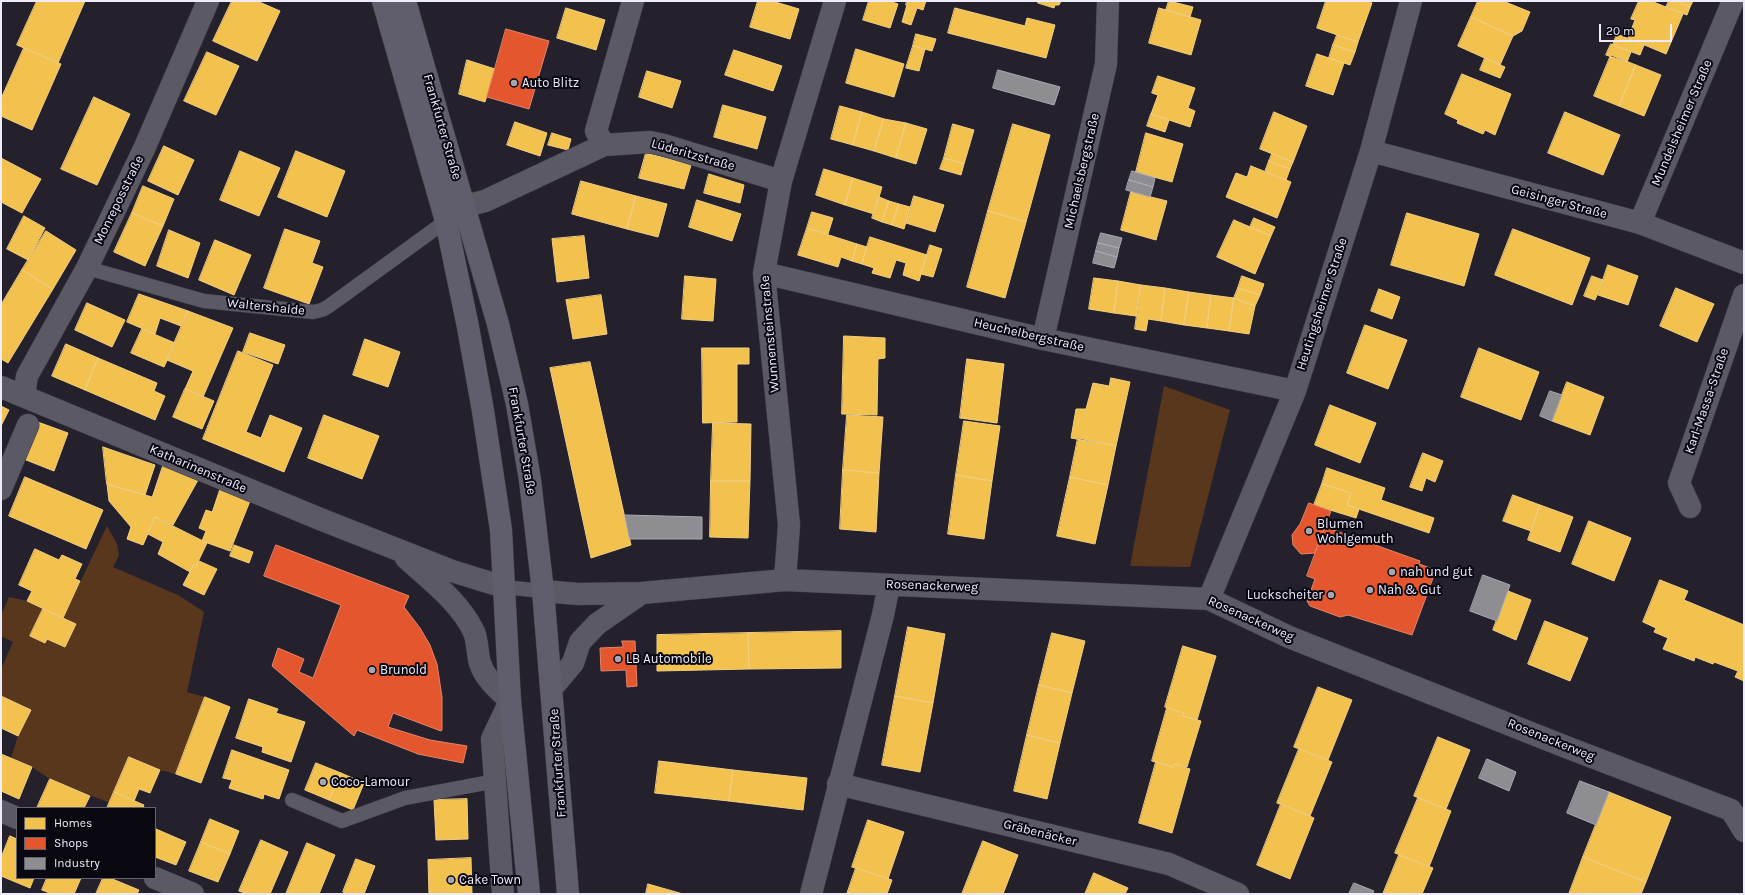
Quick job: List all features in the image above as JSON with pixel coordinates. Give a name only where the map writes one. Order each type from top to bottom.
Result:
[{"type":"main road","name":"Frankfurter Straße","points":[[383,1],[446,221],[468,327],[486,426],[498,509],[510,700],[528,894]]},
{"type":"main road","name":"Frankfurter Straße","points":[[405,1],[466,206],[498,324],[517,404],[530,480],[543,591],[568,894]]},
{"type":"street","name":"Monreposstraße","points":[[24,396],[27,376],[87,268],[144,148],[208,1]]},
{"type":"street","points":[[604,145],[596,131],[632,1]]},
{"type":"street","name":"Wunnensteinstraße","points":[[785,580],[789,525],[764,273],[781,181],[835,1]]},
{"type":"street","name":"Michaelsbergstraße","points":[[1043,339],[1106,64],[1108,1]]},
{"type":"street","name":"Heutingsheimer Straße","points":[[1209,598],[1295,391],[1371,151],[1411,1]]},
{"type":"street","name":"Mundelsheimer Straße","points":[[1640,223],[1733,1]]},
{"type":"street","name":"Lüderitzstraße","points":[[466,206],[485,201],[604,145],[650,142],[781,181]]},
{"type":"street","name":"Geisinger Straße","points":[[1371,151],[1640,223],[1744,263]]},
{"type":"street","name":"Heuchelbergstraße","points":[[764,273],[1043,339],[1295,391]]},
{"type":"street","name":"Karl-Massa-Straße","points":[[1690,507],[1678,483],[1744,295]]},
{"type":"street","name":"Katharinenstraße","points":[[1,387],[284,505],[452,571],[504,587]]},
{"type":"street","points":[[1,489],[28,425]]},
{"type":"street","name":"Katharinenstraße","points":[[396,549],[442,590],[458,608],[474,633],[480,663],[488,680],[510,700]]},
{"type":"street","name":"Rosenackerweg","points":[[543,591],[578,594],[642,593],[785,580],[1209,598],[1290,637],[1566,747],[1732,810],[1744,832]]},
{"type":"street","points":[[811,894],[838,784],[883,615],[889,585]]},
{"type":"street","name":"Rosenackerweg","points":[[552,688],[573,663],[580,642],[596,624],[642,593]]},
{"type":"street","name":"Frankfurter Straße","points":[[503,894],[492,739],[510,700]]},
{"type":"street","name":"Gräbenäcker","points":[[838,784],[1169,864],[1238,894]]},
{"type":"street","points":[[1,811],[16,818]]},
{"type":"street","points":[[156,878],[193,894]]},
{"type":"lane","name":"Waltershalde","points":[[87,268],[204,301],[313,312],[322,310],[329,306],[446,221]]},
{"type":"lane","points":[[504,587],[543,591]]},
{"type":"lane","points":[[292,800],[342,821],[404,798],[496,781]]},
{"type":"shaded area","points":[[1164,386],[1230,410],[1190,567],[1130,566]]},
{"type":"shaded area","points":[[107,526],[117,544],[119,555],[113,567],[178,595],[204,612],[187,692],[205,697],[176,774],[160,770],[130,757],[110,803],[50,779],[32,767],[11,758],[18,736],[31,710],[1,696],[1,669],[13,642],[1,636],[1,615],[9,597],[27,601],[63,618]]},
{"type":"building: Homes","points":[[37,1],[85,1],[58,63],[17,45]]},
{"type":"building: Homes","points":[[232,1],[257,1],[280,11],[257,61],[213,41]]},
{"type":"building: Homes","points":[[758,1],[772,1],[799,9],[790,39],[750,27]]},
{"type":"building: Homes","points":[[869,1],[889,1],[898,4],[890,28],[863,20]]},
{"type":"building: Homes","points":[[907,1],[926,1],[923,10],[917,8],[911,25],[902,22]]},
{"type":"building: Homes","points":[[1038,1],[1061,1],[1059,5],[1055,5],[1054,8],[1038,3]]},
{"type":"building: Homes","points":[[1169,1],[1193,7],[1190,17],[1166,10]]},
{"type":"building: Homes","points":[[1326,1],[1367,1],[1372,3],[1358,42],[1317,28]]},
{"type":"building: Homes","points":[[1478,1],[1503,1],[1530,12],[1522,31],[1513,36],[1471,17]]},
{"type":"building: Homes","points":[[1639,1],[1651,1],[1683,14],[1666,54],[1628,38],[1635,20],[1631,19]]},
{"type":"building: Homes","points":[[1669,1],[1677,1],[1690,7],[1687,15],[1666,7]]},
{"type":"building: Homes","points":[[1677,1],[1693,1],[1690,7]]},
{"type":"building: Homes","points":[[566,8],[605,20],[596,50],[557,38]]},
{"type":"building: Homes","points":[[955,8],[1025,26],[1027,18],[1055,25],[1046,58],[948,33]]},
{"type":"building: Homes","points":[[1159,8],[1201,20],[1191,55],[1149,43]]},
{"type":"building: Homes","points":[[1471,17],[1513,36],[1500,65],[1458,46]]},
{"type":"building: Homes","points":[[916,34],[936,39],[932,51],[913,46]]},
{"type":"building: Homes","points":[[1617,34],[1644,45],[1640,55],[1613,45]]},
{"type":"building: Homes","points":[[1337,35],[1358,42],[1355,52],[1333,45]]},
{"type":"building: Homes","points":[[1611,44],[1631,52],[1627,62],[1606,55]]},
{"type":"building: Homes","points":[[1333,45],[1355,52],[1350,65],[1329,58]]},
{"type":"building: Homes","points":[[913,46],[925,49],[919,71],[906,68]]},
{"type":"building: Homes","points":[[24,48],[61,64],[32,130],[1,116],[1,99]]},
{"type":"building: Homes","points":[[856,49],[904,64],[894,97],[846,83]]},
{"type":"building: Homes","points":[[734,50],[782,66],[773,91],[725,75]]},
{"type":"building: Homes","points":[[207,52],[239,66],[216,115],[184,101]]},
{"type":"building: Homes","points":[[1317,54],[1344,63],[1333,95],[1306,86]]},
{"type":"building: Homes","points":[[1611,55],[1636,65],[1619,106],[1594,96]]},
{"type":"building: Homes","points":[[1485,58],[1505,67],[1500,78],[1480,70]]},
{"type":"building: Homes","points":[[467,60],[495,69],[485,102],[459,94]]},
{"type":"building: Homes","points":[[1636,65],[1661,75],[1644,116],[1619,106]]},
{"type":"building: Homes","points":[[647,71],[681,81],[672,108],[639,97]]},
{"type":"building: Homes","points":[[1462,74],[1511,94],[1495,135],[1485,130],[1483,134],[1457,123],[1458,120],[1445,114]]},
{"type":"building: Homes","points":[[1158,76],[1195,88],[1188,108],[1195,111],[1190,127],[1151,114],[1158,95],[1152,93]]},
{"type":"building: Homes","points":[[94,97],[130,114],[97,185],[61,169]]},
{"type":"building: Homes","points":[[723,105],[766,117],[757,149],[714,137]]},
{"type":"building: Homes","points":[[840,106],[862,112],[853,145],[831,139]]},
{"type":"building: Homes","points":[[862,112],[884,119],[874,151],[853,145]]},
{"type":"building: Homes","points":[[1274,112],[1307,126],[1293,162],[1260,149]]},
{"type":"building: Homes","points":[[1565,112],[1620,135],[1603,175],[1548,153]]},
{"type":"building: Homes","points":[[1151,114],[1169,120],[1165,132],[1147,126]]},
{"type":"building: Homes","points":[[884,119],[906,123],[896,158],[874,151]]},
{"type":"building: Homes","points":[[515,122],[547,133],[540,156],[507,145]]},
{"type":"building: Homes","points":[[906,123],[927,129],[916,164],[896,158]]},
{"type":"building: Homes","points":[[953,124],[974,130],[964,164],[944,158]]},
{"type":"building: Homes","points":[[1013,124],[1050,135],[1026,222],[988,211]]},
{"type":"building: Homes","points":[[552,133],[571,139],[568,150],[548,145]]},
{"type":"building: Homes","points":[[1146,133],[1183,144],[1172,182],[1136,172]]},
{"type":"building: Homes","points":[[164,146],[194,160],[178,195],[148,181]]},
{"type":"building: Homes","points":[[240,151],[280,168],[259,216],[220,200]]},
{"type":"building: Homes","points":[[296,151],[345,171],[327,217],[278,197]]},
{"type":"building: Homes","points":[[646,153],[691,165],[684,189],[639,178]]},
{"type":"building: Homes","points":[[1272,154],[1293,162],[1290,169],[1269,161]]},
{"type":"building: Homes","points":[[1,158],[41,179],[22,213],[1,202]]},
{"type":"building: Homes","points":[[944,158],[964,164],[961,175],[940,169]]},
{"type":"building: Homes","points":[[1269,161],[1290,169],[1286,180],[1265,172]]},
{"type":"building: Homes","points":[[1251,166],[1291,182],[1277,218],[1226,197],[1236,173],[1247,177]]},
{"type":"building: Homes","points":[[824,169],[853,178],[845,205],[816,195]]},
{"type":"building: Homes","points":[[709,174],[744,185],[740,203],[704,193]]},
{"type":"building: Homes","points":[[853,178],[882,187],[874,214],[845,205]]},
{"type":"building: Homes","points":[[581,181],[636,196],[627,229],[572,214]]},
{"type":"building: Homes","points":[[143,186],[174,199],[163,226],[132,213]]},
{"type":"building: Homes","points":[[1131,192],[1167,201],[1156,240],[1121,230]]},
{"type":"building: Homes","points":[[636,196],[667,204],[658,237],[627,229]]},
{"type":"building: Homes","points":[[914,196],[944,205],[935,232],[906,223]]},
{"type":"building: Homes","points":[[879,197],[889,201],[882,222],[872,218]]},
{"type":"building: Homes","points":[[697,200],[741,214],[732,241],[689,227]]},
{"type":"building: Homes","points":[[889,201],[899,204],[892,225],[882,222]]},
{"type":"building: Homes","points":[[899,204],[910,207],[904,229],[892,225]]},
{"type":"building: Homes","points":[[988,211],[1026,222],[1005,298],[967,287]]},
{"type":"building: Homes","points":[[812,212],[833,218],[828,234],[807,228]]},
{"type":"building: Homes","points":[[132,213],[163,226],[145,266],[114,252]]},
{"type":"building: Homes","points":[[1407,213],[1479,234],[1464,286],[1391,265]]},
{"type":"building: Homes","points":[[24,216],[45,228],[28,260],[7,249]]},
{"type":"building: Homes","points":[[1254,218],[1275,227],[1271,236],[1250,227]]},
{"type":"building: Homes","points":[[1234,220],[1271,236],[1255,274],[1217,257]]},
{"type":"building: Homes","points":[[807,228],[857,244],[852,261],[841,257],[838,267],[798,255]]},
{"type":"building: Homes","points":[[285,229],[320,241],[312,263],[323,267],[309,304],[264,288]]},
{"type":"building: Homes","points":[[1513,229],[1590,258],[1572,305],[1495,275]]},
{"type":"building: Homes","points":[[169,230],[200,243],[188,278],[157,266]]},
{"type":"building: Homes","points":[[46,231],[76,250],[53,289],[22,270]]},
{"type":"building: Homes","points":[[584,236],[589,278],[557,282],[552,239]]},
{"type":"building: Homes","points":[[870,237],[927,255],[919,281],[903,275],[906,263],[896,260],[890,278],[872,273],[874,268],[862,264]]},
{"type":"building: Homes","points":[[215,240],[251,255],[234,295],[199,280]]},
{"type":"building: Homes","points":[[857,244],[867,247],[862,264],[852,261]]},
{"type":"building: Homes","points":[[930,245],[942,249],[933,277],[921,274]]},
{"type":"building: Homes","points":[[1608,265],[1638,276],[1628,305],[1598,295]]},
{"type":"building: Homes","points":[[22,270],[53,289],[8,363],[1,359],[1,305]]},
{"type":"building: Homes","points":[[685,276],[716,279],[713,321],[682,319]]},
{"type":"building: Homes","points":[[1242,276],[1264,284],[1260,295],[1238,288]]},
{"type":"building: Homes","points":[[1592,276],[1603,280],[1595,300],[1584,296]]},
{"type":"building: Homes","points":[[1094,278],[1118,281],[1114,313],[1089,309]]},
{"type":"building: Homes","points":[[1118,281],[1141,285],[1136,316],[1114,313]]},
{"type":"building: Homes","points":[[1141,285],[1165,288],[1161,321],[1148,319],[1146,331],[1135,329]]},
{"type":"building: Homes","points":[[1165,288],[1189,292],[1184,325],[1161,321]]},
{"type":"building: Homes","points":[[1238,288],[1260,295],[1255,306],[1234,298]]},
{"type":"building: Homes","points":[[1676,288],[1714,304],[1697,342],[1660,326]]},
{"type":"building: Homes","points":[[1379,289],[1400,297],[1392,319],[1371,311]]},
{"type":"building: Homes","points":[[1189,292],[1211,295],[1207,328],[1184,325]]},
{"type":"building: Homes","points":[[139,294],[188,311],[181,326],[160,318],[155,334],[127,322]]},
{"type":"building: Homes","points":[[601,295],[607,334],[573,339],[566,300]]},
{"type":"building: Homes","points":[[1211,295],[1234,298],[1229,331],[1207,328]]},
{"type":"building: Homes","points":[[1234,298],[1255,306],[1249,334],[1229,331]]},
{"type":"building: Homes","points":[[87,303],[125,320],[112,347],[75,330]]},
{"type":"building: Homes","points":[[188,311],[233,328],[203,397],[185,389],[193,371],[167,360]]},
{"type":"building: Homes","points":[[1365,325],[1407,340],[1388,389],[1347,373]]},
{"type":"building: Homes","points":[[142,329],[175,343],[164,367],[131,353]]},
{"type":"building: Homes","points":[[250,333],[285,345],[278,364],[243,352]]},
{"type":"building: Homes","points":[[844,336],[885,338],[885,358],[878,359],[877,415],[842,414]]},
{"type":"building: Homes","points":[[365,339],[400,352],[388,387],[353,375]]},
{"type":"building: Homes","points":[[66,344],[98,358],[85,390],[52,376]]},
{"type":"building: Homes","points":[[702,348],[749,348],[749,364],[737,364],[737,422],[703,423]]},
{"type":"building: Homes","points":[[1479,348],[1539,372],[1521,420],[1461,397]]},
{"type":"building: Homes","points":[[238,351],[273,365],[246,432],[261,438],[270,415],[302,428],[284,472],[203,439]]},
{"type":"building: Homes","points":[[98,358],[157,383],[154,391],[165,396],[155,420],[85,390]]},
{"type":"building: Homes","points":[[967,359],[1004,364],[997,423],[960,418]]},
{"type":"building: Homes","points":[[590,362],[631,545],[591,558],[550,368]]},
{"type":"building: Homes","points":[[1111,378],[1130,382],[1116,446],[1071,438],[1076,409],[1086,409],[1093,383],[1109,386]]},
{"type":"building: Homes","points":[[1567,382],[1604,397],[1590,435],[1552,421]]},
{"type":"building: Homes","points":[[185,389],[214,401],[202,429],[173,417]]},
{"type":"building: Homes","points":[[1330,405],[1376,423],[1360,463],[1315,445]]},
{"type":"building: Homes","points":[[1,406],[9,410],[1,426]]},
{"type":"building: Homes","points":[[324,415],[379,436],[362,479],[308,458]]},
{"type":"building: Homes","points":[[847,415],[883,417],[879,473],[843,470]]},
{"type":"building: Homes","points":[[35,421],[68,433],[54,471],[21,458]]},
{"type":"building: Homes","points":[[964,421],[1000,426],[992,481],[956,475]]},
{"type":"building: Homes","points":[[713,423],[751,424],[750,481],[711,481]]},
{"type":"building: Homes","points":[[1078,438],[1116,446],[1108,485],[1070,477]]},
{"type":"building: Homes","points":[[103,447],[155,465],[145,495],[107,484]]},
{"type":"building: Homes","points":[[1423,453],[1443,461],[1435,482],[1426,478],[1422,491],[1410,487]]},
{"type":"building: Homes","points":[[163,466],[198,480],[173,525],[155,517],[143,545],[127,539],[131,527],[109,501],[107,484],[152,497]]},
{"type":"building: Homes","points":[[1327,468],[1385,488],[1381,500],[1434,518],[1429,533],[1347,505],[1351,493],[1322,484]]},
{"type":"building: Homes","points":[[843,470],[879,473],[876,532],[840,529]]},
{"type":"building: Homes","points":[[956,475],[992,481],[984,539],[948,534]]},
{"type":"building: Homes","points":[[25,477],[103,510],[86,549],[9,516]]},
{"type":"building: Homes","points":[[1070,477],[1108,485],[1095,544],[1057,536]]},
{"type":"building: Homes","points":[[711,481],[750,481],[748,538],[710,537]]},
{"type":"building: Homes","points":[[1322,484],[1351,493],[1347,505],[1359,509],[1356,518],[1314,505]]},
{"type":"building: Homes","points":[[220,490],[250,501],[230,551],[202,541],[206,531],[199,528],[206,510],[212,512]]},
{"type":"building: Homes","points":[[1513,495],[1540,505],[1531,531],[1503,521]]},
{"type":"building: Homes","points":[[1540,505],[1573,517],[1560,552],[1528,540]]},
{"type":"building: Homes","points":[[155,517],[207,543],[196,566],[194,564],[190,572],[158,554],[163,542],[148,534]]},
{"type":"building: Homes","points":[[1589,521],[1631,538],[1614,581],[1572,564]]},
{"type":"building: Homes","points":[[234,545],[253,552],[249,563],[230,556]]},
{"type":"building: Homes","points":[[35,549],[59,560],[62,555],[82,564],[75,579],[80,581],[63,618],[27,601],[32,591],[19,585]]},
{"type":"building: Homes","points":[[199,561],[217,569],[204,595],[183,585],[194,564],[196,566]]},
{"type":"building: Homes","points":[[1660,580],[1688,591],[1684,600],[1744,625],[1744,681],[1735,677],[1738,671],[1695,657],[1694,661],[1663,649],[1668,638],[1654,632],[1656,628],[1643,622]]},
{"type":"building: Homes","points":[[1508,591],[1531,600],[1516,640],[1493,630]]},
{"type":"building: Homes","points":[[43,609],[76,624],[65,647],[47,639],[45,643],[30,636]]},
{"type":"building: Homes","points":[[1545,621],[1588,638],[1570,681],[1528,664]]},
{"type":"building: Homes","points":[[908,627],[945,634],[933,703],[895,696]]},
{"type":"building: Homes","points":[[841,631],[841,668],[749,669],[748,633]]},
{"type":"building: Homes","points":[[748,633],[749,669],[657,671],[657,635]]},
{"type":"building: Homes","points":[[1052,633],[1085,641],[1072,693],[1039,685]]},
{"type":"building: Homes","points":[[1183,646],[1216,656],[1197,720],[1183,716],[1184,713],[1165,707]]},
{"type":"building: Homes","points":[[1039,685],[1072,693],[1060,743],[1027,735]]},
{"type":"building: Homes","points":[[1318,687],[1352,700],[1328,760],[1294,747]]},
{"type":"building: Homes","points":[[1,696],[31,710],[18,736],[1,728]]},
{"type":"building: Homes","points":[[895,696],[933,703],[920,772],[882,765]]},
{"type":"building: Homes","points":[[205,697],[230,707],[201,783],[176,774]]},
{"type":"building: Homes","points":[[249,699],[278,709],[276,713],[305,722],[291,762],[262,752],[263,747],[236,738]]},
{"type":"building: Homes","points":[[1167,708],[1184,713],[1183,716],[1201,721],[1187,767],[1174,764],[1173,767],[1152,761]]},
{"type":"building: Homes","points":[[1027,735],[1060,743],[1047,799],[1014,791]]},
{"type":"building: Homes","points":[[1438,737],[1470,750],[1446,809],[1414,796]]},
{"type":"building: Homes","points":[[1299,749],[1332,762],[1310,816],[1277,803]]},
{"type":"building: Homes","points":[[232,750],[289,770],[279,799],[264,794],[263,799],[229,788],[232,780],[223,778]]},
{"type":"building: Homes","points":[[1,754],[32,767],[19,799],[1,791]]},
{"type":"building: Homes","points":[[129,757],[160,770],[150,793],[139,789],[134,801],[114,792]]},
{"type":"building: Homes","points":[[659,761],[733,770],[729,801],[655,793]]},
{"type":"building: Homes","points":[[1156,762],[1173,767],[1174,764],[1190,769],[1172,833],[1139,823]]},
{"type":"building: Homes","name":"Coco-Lamour","points":[[316,763],[341,773],[329,800],[305,790]]},
{"type":"building: Homes","points":[[733,770],[807,778],[803,810],[729,801]]},
{"type":"building: Homes","points":[[341,773],[364,783],[353,810],[329,800]]},
{"type":"building: Homes","points":[[50,779],[90,796],[84,807],[37,807]]},
{"type":"building: Homes","points":[[114,792],[144,805],[143,807],[107,807]]},
{"type":"building: Homes","points":[[1609,792],[1671,817],[1646,882],[1583,857]]},
{"type":"building: Homes","points":[[1418,798],[1451,811],[1429,867],[1395,853]]},
{"type":"building: Homes","points":[[467,799],[468,839],[436,840],[434,800]]},
{"type":"building: Homes","points":[[1281,804],[1314,818],[1290,879],[1257,865]]},
{"type":"building: Homes","points":[[210,819],[239,831],[230,854],[201,842]]},
{"type":"building: Homes","points":[[868,820],[904,832],[888,879],[852,867]]},
{"type":"building: Homes","points":[[156,829],[186,842],[176,865],[156,857]]},
{"type":"building: Homes","points":[[10,836],[16,839],[16,879],[34,879],[30,888],[1,876],[1,858]]},
{"type":"building: Homes","points":[[261,840],[288,852],[270,894],[247,894],[239,891]]},
{"type":"building: Homes","points":[[983,841],[1018,855],[1003,894],[962,894]]},
{"type":"building: Homes","points":[[201,842],[230,854],[218,882],[189,871]]},
{"type":"building: Homes","points":[[307,843],[335,855],[319,894],[286,894]]},
{"type":"building: Homes","points":[[1399,855],[1433,868],[1422,894],[1383,894]]},
{"type":"building: Homes","points":[[1583,857],[1646,882],[1641,894],[1569,894]]},
{"type":"building: Homes","points":[[471,858],[472,894],[429,894],[428,860]]},
{"type":"building: Homes","points":[[356,859],[375,866],[364,894],[347,894],[343,892]]},
{"type":"building: Homes","points":[[856,868],[892,880],[887,894],[847,894]]},
{"type":"building: Homes","points":[[1094,873],[1128,888],[1125,894],[1085,894]]},
{"type":"building: Homes","points":[[47,879],[81,879],[74,894],[52,894],[42,890]]},
{"type":"building: Homes","points":[[103,879],[112,879],[139,890],[137,894],[96,894]]},
{"type":"building: Homes","points":[[648,884],[683,894],[646,894]]},
{"type":"building: Shops","name":"Auto Blitz","points":[[506,29],[549,41],[529,109],[487,97]]},
{"type":"building: Shops","name":"Blumen Wohlgemuth","points":[[1309,503],[1331,511],[1315,553],[1301,554],[1293,545],[1292,535],[1300,524]]},
{"type":"building: Shops","name":"Nah & Gut","points":[[1325,527],[1420,561],[1419,564],[1436,570],[1412,635],[1348,615],[1340,617],[1310,606],[1307,601],[1315,579],[1307,576]]},
{"type":"building: Shops","points":[[276,545],[409,596],[404,607],[420,628],[430,645],[437,664],[442,697],[442,730],[441,731],[393,713],[388,727],[430,740],[467,746],[463,763],[418,754],[357,730],[354,736],[272,666],[278,648],[304,659],[299,672],[313,678],[341,605],[264,576]]},
{"type":"building: Shops","name":"LB Automobile","points":[[622,641],[635,641],[637,686],[627,687],[626,670],[601,671],[600,648],[623,647]]},
{"type":"building: Industry","points":[[998,70],[1060,87],[1054,105],[993,88]]},
{"type":"building: Industry","points":[[1132,171],[1155,178],[1153,187],[1129,180]]},
{"type":"building: Industry","points":[[1129,180],[1153,187],[1150,197],[1126,190]]},
{"type":"building: Industry","points":[[1101,233],[1122,238],[1119,248],[1098,243]]},
{"type":"building: Industry","points":[[1098,243],[1119,248],[1117,257],[1096,251]]},
{"type":"building: Industry","points":[[1096,251],[1117,257],[1114,268],[1093,263]]},
{"type":"building: Industry","points":[[1550,391],[1562,395],[1552,421],[1540,416]]},
{"type":"building: Industry","points":[[625,515],[702,517],[702,539],[630,539]]},
{"type":"building: Industry","points":[[1483,575],[1510,585],[1497,621],[1470,611]]},
{"type":"building: Industry","points":[[1487,759],[1516,772],[1509,791],[1479,778]]},
{"type":"building: Industry","points":[[1580,781],[1609,792],[1596,825],[1567,813]]},
{"type":"building: Industry","points":[[1354,883],[1374,891],[1372,894],[1349,894]]},
{"type":"place","name":"Auto Blitz","points":[[514,83]]},
{"type":"place","name":"Blumen Wohlgemuth","points":[[1309,531]]},
{"type":"place","name":"nah und gut","points":[[1392,572]]},
{"type":"place","name":"Nah & Gut","points":[[1370,590]]},
{"type":"place","name":"Luckscheiter","points":[[1331,595]]},
{"type":"place","name":"LB Automobile","points":[[618,659]]},
{"type":"place","name":"Brunold","points":[[372,670]]},
{"type":"place","name":"Coco-Lamour","points":[[323,782]]},
{"type":"place","name":"Cake Town","points":[[451,880]]}]
